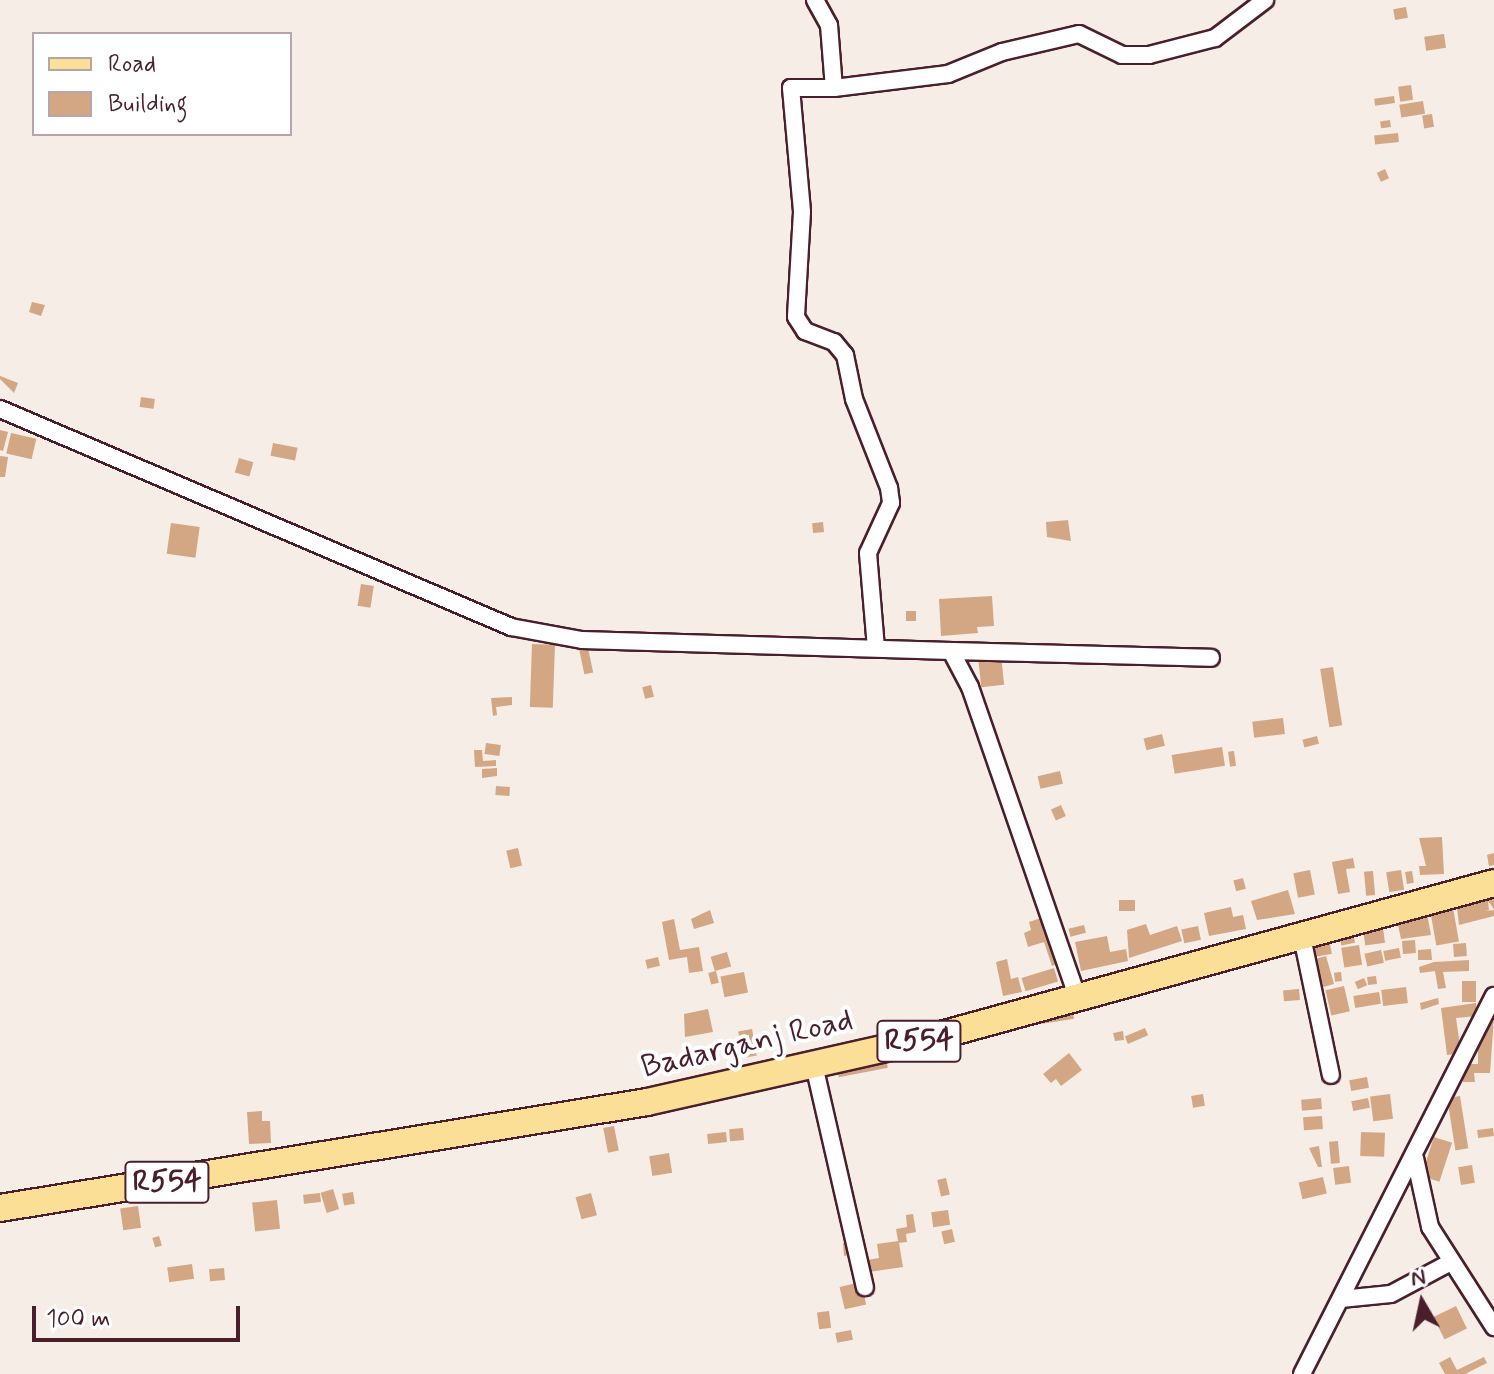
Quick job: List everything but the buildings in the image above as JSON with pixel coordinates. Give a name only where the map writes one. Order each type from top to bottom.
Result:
[{"type":"main road","name":"Badarganj Road","points":[[0,1208],[333,1156],[647,1102],[923,1040],[1076,993],[1494,883]]},
{"type":"street","points":[[815,0],[829,25],[834,88]]},
{"type":"street","points":[[876,648],[868,553],[891,503],[889,488],[854,399],[845,355],[834,342],[805,331],[796,317],[802,212],[791,88],[834,88],[948,74],[1002,52],[1079,34],[1122,55],[1149,55],[1215,38],[1265,0]]},
{"type":"street","points":[[0,409],[511,627],[582,640],[1211,658]]},
{"type":"street","points":[[951,651],[970,687],[1076,993]]},
{"type":"street","points":[[1301,932],[1331,1075]]},
{"type":"street","points":[[1302,1374],[1415,1157],[1494,996]]},
{"type":"street","points":[[814,1065],[865,1287]]},
{"type":"street","points":[[1415,1157],[1430,1227],[1494,1327]]},
{"type":"street","points":[[1341,1299],[1391,1294],[1451,1262]]}]
